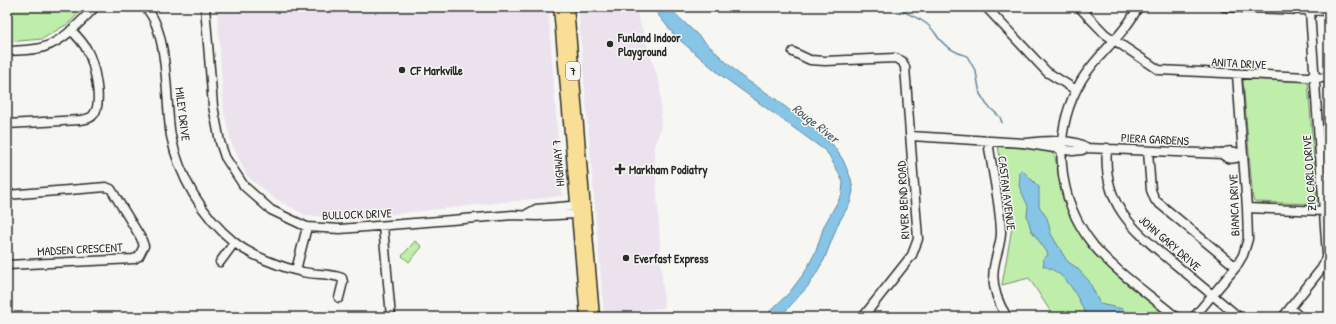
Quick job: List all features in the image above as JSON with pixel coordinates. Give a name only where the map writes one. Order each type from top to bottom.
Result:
[{"type":"main road","name":"HIGHWAY 7","points":[[559,7],[578,208],[586,317]]},
{"type":"main road","name":"HIGHWAY 7","points":[[568,7],[578,208],[594,317]]},
{"type":"street","points":[[7,51],[43,47],[60,40],[95,7]]},
{"type":"street","name":"MILEY DRIVE","points":[[145,7],[154,19],[161,44],[167,86],[171,136],[183,174],[203,209],[234,243],[267,260],[296,270],[332,275],[342,278],[343,282],[339,298]]},
{"type":"street","name":"BULLOCK DRIVE","points":[[205,7],[213,106],[220,142],[225,157],[251,194],[271,210],[307,227],[340,229],[527,214],[536,210],[578,208]]},
{"type":"street","points":[[986,7],[1047,72],[1076,90]]},
{"type":"street","name":"ANITA DRIVE","points":[[1079,7],[1104,34],[1154,69],[1164,71],[1314,79],[1329,78]]},
{"type":"street","points":[[1138,7],[1124,31],[1092,65],[1076,90],[1067,113],[1061,146],[1062,174],[1066,192],[1074,214],[1084,232],[1108,261],[1176,317]]},
{"type":"street","points":[[1224,7],[1310,12],[1329,11]]},
{"type":"street","name":"ZIO CARLO DRIVE","points":[[1283,317],[1317,275],[1325,262],[1327,248],[1310,12]]},
{"type":"street","points":[[7,124],[80,120],[89,119],[94,116],[97,110],[97,97],[93,66],[82,41],[72,30]]},
{"type":"street","name":"RIVER BEND ROAD","points":[[794,52],[810,60],[896,58],[902,61],[905,67],[919,230],[917,243],[912,255],[863,317]]},
{"type":"street","name":"BIANCA DRIVE","points":[[1194,317],[1236,267],[1247,244],[1247,208],[1237,75]]},
{"type":"street","name":"PIERA GARDENS","points":[[911,136],[1061,146],[1073,151],[1086,148],[1106,148],[1222,154],[1226,151],[1243,154]]},
{"type":"street","name":"CASTAN AVENUE","points":[[988,141],[1001,231],[1000,246],[993,270],[994,288],[998,302],[1007,317]]},
{"type":"street","name":"JOHN GARY DRIVE","points":[[1106,148],[1106,173],[1110,190],[1125,219],[1137,232],[1239,317]]},
{"type":"street","name":"JOHN GARY DRIVE","points":[[1148,151],[1151,190],[1155,200],[1236,267]]},
{"type":"street","points":[[1320,163],[1329,159]]},
{"type":"street","points":[[1320,163],[1329,167]]},
{"type":"street","name":"MADSEN CRESCENT","points":[[7,194],[101,188],[111,189],[141,238],[144,246],[139,256],[134,259],[7,265]]},
{"type":"street","points":[[1247,208],[1324,211]]},
{"type":"street","points":[[383,226],[391,317]]},
{"type":"street","points":[[296,270],[307,227]]},
{"type":"street","points":[[220,262],[234,243]]},
{"type":"street","points":[[1290,308],[1300,317]]},
{"type":"shaded area","points":[[217,7],[548,7],[562,196],[346,219],[305,215],[274,198],[247,176],[231,142],[224,113]]},
{"type":"shaded area","points":[[578,7],[635,7],[660,85],[661,128],[654,146],[664,308],[604,314]]},
{"type":"green space","points":[[7,7],[85,7],[69,23],[42,39],[7,42]]},
{"type":"green space","points":[[1246,79],[1308,82],[1317,201],[1315,204],[1256,202],[1253,200],[1243,81]]},
{"type":"green space","points":[[998,146],[1047,150],[1053,154],[1055,157],[1063,199],[1080,234],[1100,259],[1169,317],[1054,317],[1029,278],[1002,285],[1012,227]]},
{"type":"green space","points":[[415,241],[422,247],[409,262],[402,256]]},
{"type":"water","points":[[652,7],[668,7],[742,77],[773,97],[833,145],[843,160],[851,179],[853,191],[850,203],[838,224],[824,260],[809,285],[780,317],[764,317],[789,293],[805,272],[816,251],[824,226],[842,194],[843,182],[829,155],[823,149],[722,76],[675,36]]},
{"type":"water","points":[[1022,170],[1039,187],[1039,206],[1047,218],[1051,234],[1067,261],[1077,268],[1089,281],[1100,304],[1123,309],[1128,317],[1121,317],[1118,311],[1116,314],[1118,317],[1087,317],[1071,286],[1052,269],[1043,266],[1043,259],[1048,255],[1031,230],[1027,216],[1028,206],[1019,186],[1020,176],[1018,173]]},
{"type":"waterway","points":[[896,7],[924,22],[946,45],[956,52],[967,56],[976,72],[980,94],[987,105],[1000,117],[1002,123]]},
{"type":"place","name":"Funland Indoor Playground","points":[[610,44]]},
{"type":"place","name":"CF Markville","points":[[402,70]]},
{"type":"place","name":"Markham Podiatry","points":[[620,169]]},
{"type":"place","name":"Everfast Express","points":[[626,258]]},
{"type":"water label","name":"Rouge River","points":[[816,123]]}]
